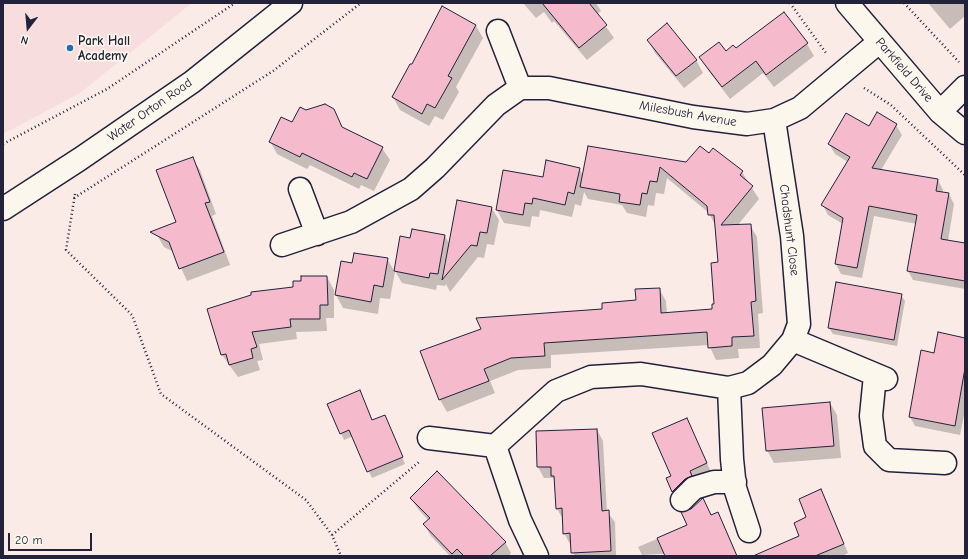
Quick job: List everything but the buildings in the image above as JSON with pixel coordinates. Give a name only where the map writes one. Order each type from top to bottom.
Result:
[{"type":"street","name":"Water Orton Road","points":[[3,209],[80,159],[192,82],[291,3]]},
{"type":"street","name":"Parkfield Drive","points":[[847,3],[940,112],[965,133]]},
{"type":"street","points":[[282,245],[351,222],[411,189],[435,168],[496,105],[520,88],[498,31]]},
{"type":"street","name":"Milesbush Avenue","points":[[520,88],[549,88],[693,117],[748,124],[774,120],[800,108],[879,42]]},
{"type":"street","points":[[940,112],[965,87]]},
{"type":"street","name":"Chadshunt Close","points":[[495,446],[556,391],[591,377],[641,374],[729,388],[748,383],[772,365],[793,340],[799,324],[792,236],[774,120]]},
{"type":"street","points":[[300,189],[317,234]]},
{"type":"street","points":[[793,340],[880,377],[871,416],[875,446],[889,460],[945,463]]},
{"type":"street","points":[[729,388],[732,459],[735,482],[749,531]]},
{"type":"street","points":[[429,438],[495,446],[520,520],[537,556]]},
{"type":"street","points":[[682,500],[694,488],[714,482],[735,482]]},
{"type":"path","points":[[3,144],[107,89],[235,3]]},
{"type":"path","points":[[74,198],[273,71],[361,3]]},
{"type":"path","points":[[790,3],[841,74],[890,105],[965,175]]},
{"type":"path","points":[[904,3],[960,63]]},
{"type":"path","points":[[80,159],[66,250],[132,315],[161,394],[306,500],[332,535],[341,556]]},
{"type":"path","points":[[332,535],[425,456],[429,438]]},
{"type":"shaded area","name":"Park Hall Academy","points":[[3,3],[192,3],[80,93],[3,134]]},
{"type":"place","name":"Park Hall Academy","points":[[70,48]]}]
